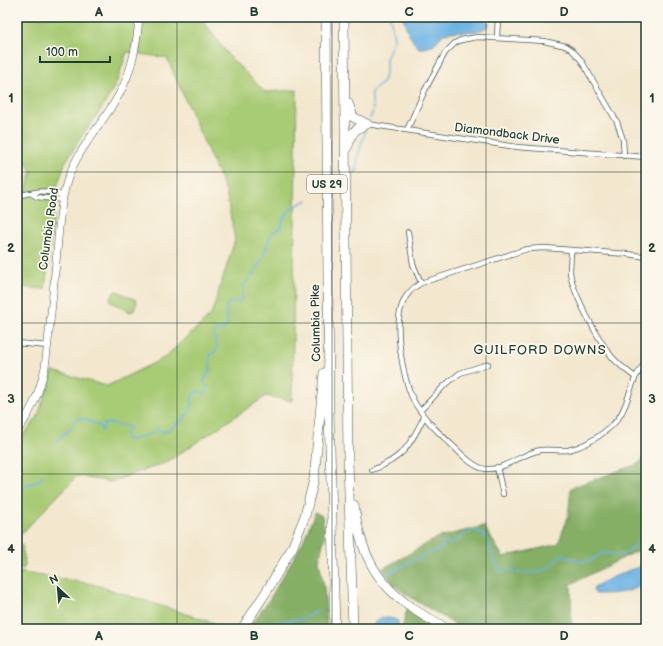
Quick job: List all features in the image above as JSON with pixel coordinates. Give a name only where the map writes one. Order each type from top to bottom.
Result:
[{"type":"highway","name":"Columbia Pike","points":[[326,17],[328,334],[335,629]]},
{"type":"highway","name":"US 29","points":[[344,17],[348,460],[353,629]]},
{"type":"highway","points":[[345,94],[352,114],[356,119],[367,124]]},
{"type":"highway","points":[[345,155],[353,132],[359,127],[367,124]]},
{"type":"highway","points":[[242,629],[269,588],[292,548],[300,532],[310,501],[315,472],[320,406],[328,334]]},
{"type":"highway","points":[[348,460],[358,530],[364,548],[376,572],[389,589],[404,602],[447,629]]},
{"type":"main road","name":"Columbia Road","points":[[17,432],[27,419],[38,395],[42,381],[48,346],[63,198],[67,182],[76,160],[114,103],[126,79],[134,56],[139,17]]},
{"type":"street","points":[[497,38],[498,17]]},
{"type":"street","points":[[407,130],[428,84],[445,53],[450,47],[461,40],[469,38],[497,38],[553,42],[572,50],[586,67],[617,122],[623,140],[624,156]]},
{"type":"street","name":"Diamondback Drive","points":[[367,124],[517,147],[646,157]]},
{"type":"street","points":[[17,196],[32,194],[37,191],[55,193],[63,198]]},
{"type":"street","points":[[408,232],[413,264],[421,283]]},
{"type":"street","points":[[646,257],[628,254],[544,248],[527,249],[421,283],[411,290],[404,300],[399,318],[401,360],[411,396],[424,417],[436,430],[475,465],[487,469],[497,467],[533,452],[545,450],[567,450],[586,444],[595,439],[608,430],[620,418],[635,378],[639,370],[646,362]]},
{"type":"street","points":[[571,250],[570,272],[574,287],[584,309],[608,352],[618,364],[635,378]]},
{"type":"street","points":[[17,343],[48,346]]},
{"type":"street","points":[[420,411],[444,386],[460,373],[488,364]]},
{"type":"street","points":[[372,470],[393,460],[407,448],[424,417]]},
{"type":"street","points":[[497,467],[503,494]]},
{"type":"green space","points":[[17,17],[200,17],[229,56],[265,92],[297,90],[292,401],[266,396],[167,462],[111,482],[77,476],[17,538],[17,443],[37,418],[53,371],[107,386],[164,358],[211,315],[235,240],[226,192],[167,58],[127,52],[116,84],[104,105],[65,163],[57,187],[45,289],[17,287],[17,229],[23,227],[20,210],[32,171],[17,153]]},
{"type":"green space","points":[[117,291],[136,300],[137,303],[133,311],[130,312],[111,302],[110,300],[114,292]]},
{"type":"green space","points":[[646,450],[646,550],[643,548],[571,584],[572,629],[460,629],[417,602],[393,584],[382,569],[437,538],[484,526],[503,557],[558,544],[568,517],[571,488],[640,463]]},
{"type":"green space","points":[[315,512],[322,516],[325,535],[319,561],[324,586],[327,629],[248,629],[269,600],[303,542]]},
{"type":"green space","points":[[17,544],[22,545],[25,566],[23,569],[17,569]]},
{"type":"green space","points":[[17,572],[93,584],[214,623],[209,629],[17,629]]},
{"type":"green space","points":[[407,609],[439,629],[402,629]]},
{"type":"water","points":[[403,17],[481,17],[490,24],[478,31],[451,32],[444,34],[431,46],[419,48],[411,38]]},
{"type":"water","points":[[646,566],[646,583],[634,589],[616,593],[596,594],[593,591],[594,587],[612,578]]},
{"type":"water","points":[[382,617],[398,621],[398,627],[396,629],[372,629],[375,622]]},
{"type":"waterway","points":[[370,118],[373,112],[372,91],[382,84],[386,72],[386,59],[394,37],[390,17]]},
{"type":"waterway","points":[[355,173],[357,170],[357,159],[365,132]]},
{"type":"waterway","points":[[55,444],[63,434],[68,432],[75,420],[78,418],[87,420],[101,427],[101,430],[103,430],[104,424],[109,423],[129,427],[129,430],[125,434],[126,439],[130,440],[151,434],[157,427],[162,433],[181,421],[190,411],[193,395],[198,391],[204,394],[207,392],[208,389],[204,382],[211,366],[210,356],[216,351],[217,347],[214,335],[215,331],[223,330],[227,326],[226,306],[229,303],[239,302],[242,299],[244,286],[258,267],[271,234],[280,228],[284,218],[291,209],[308,200]]},
{"type":"waterway","points":[[17,511],[20,508],[22,488],[40,480],[43,475]]},
{"type":"waterway","points":[[388,574],[425,554],[442,549],[443,542],[452,543],[471,531],[478,531],[486,538],[500,572],[508,570],[526,573],[541,571],[550,567],[560,555],[585,562],[592,560],[603,553],[623,555],[634,547],[646,531]]},
{"type":"waterway","points":[[264,623],[302,619],[319,611]]},
{"type":"district","name":"GUILFORD DOWNS","points":[[540,350]]}]
